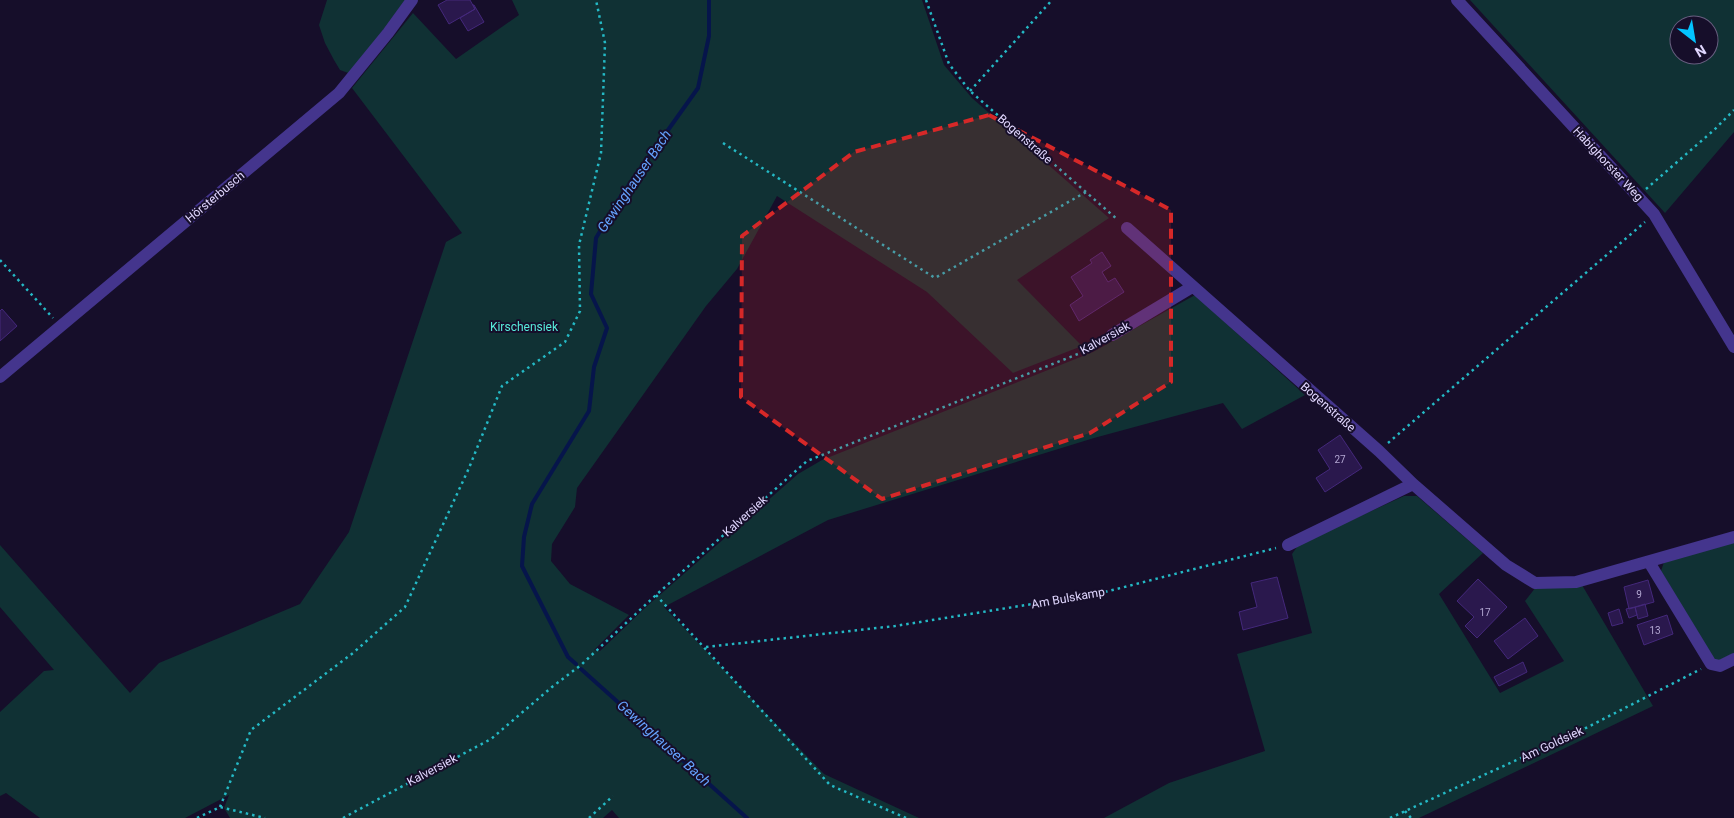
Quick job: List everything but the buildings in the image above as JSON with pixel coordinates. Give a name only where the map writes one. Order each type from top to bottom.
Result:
[{"type":"street","name":"Hörsterbusch","points":[[0,377],[340,92],[412,0]]},
{"type":"street","name":"Habighorster Weg","points":[[1457,0],[1654,214],[1734,347]]},
{"type":"street","name":"Bogenstraße","points":[[1127,228],[1506,565],[1535,583],[1576,582],[1734,537]]},
{"type":"street","name":"Kalversiek","points":[[1112,336],[1192,287]]},
{"type":"street","points":[[1288,545],[1413,484]]},
{"type":"street","points":[[1649,562],[1711,664],[1720,666],[1734,659]]},
{"type":"path","points":[[220,807],[251,730],[353,653],[405,607],[470,468],[502,386],[565,342],[580,311],[579,245],[601,153],[606,43],[596,0]]},
{"type":"path","name":"Bogenstraße","points":[[926,0],[949,64],[970,91],[1127,228]]},
{"type":"path","points":[[970,91],[1052,0]]},
{"type":"path","points":[[1637,197],[1714,130],[1734,110]]},
{"type":"path","points":[[723,143],[935,278],[1086,192]]},
{"type":"path","points":[[1379,451],[1654,214]]},
{"type":"path","points":[[0,260],[61,327]]},
{"type":"path","name":"Kalversiek","points":[[343,818],[491,739],[552,686],[581,665],[656,594],[807,461],[1083,352],[1112,336]]},
{"type":"path","name":"Am Bulskamp","points":[[706,647],[895,626],[1102,593],[1288,545]]},
{"type":"path","points":[[656,594],[830,785],[906,818]]},
{"type":"path","name":"Am Goldsiek","points":[[1390,818],[1580,731],[1711,664]]},
{"type":"path","points":[[589,818],[613,796]]},
{"type":"path","points":[[197,818],[220,807],[265,818]]},
{"type":"path","points":[[1405,811],[1411,818]]},
{"type":"highlighted area","points":[[989,115],[1171,210],[1171,382],[1090,433],[882,499],[741,397],[742,236],[854,152]]},
{"type":"green space","points":[[327,0],[405,0],[351,74],[340,70],[325,43],[319,25]]},
{"type":"green space","name":"Kirschensiek","points":[[512,0],[922,0],[944,65],[972,98],[1109,218],[1017,280],[1082,346],[1013,373],[927,292],[777,196],[737,269],[706,306],[577,488],[575,507],[552,544],[551,561],[570,584],[629,615],[594,650],[600,651],[646,607],[798,474],[822,460],[1093,352],[1195,295],[1305,395],[1242,429],[1223,403],[1094,438],[828,520],[664,607],[824,774],[919,818],[619,818],[612,810],[603,818],[230,818],[224,808],[229,795],[185,818],[40,818],[6,793],[0,796],[0,712],[44,671],[54,670],[0,607],[0,545],[130,693],[159,663],[300,604],[349,532],[446,242],[462,233],[352,88],[413,13],[456,59],[519,15]]},
{"type":"green space","points":[[1470,0],[1734,0],[1734,132],[1665,213]]},
{"type":"green space","points":[[1404,496],[1417,496],[1483,553],[1439,594],[1500,693],[1564,661],[1525,601],[1536,587],[1582,585],[1653,706],[1419,818],[1104,818],[1169,783],[1265,751],[1237,654],[1312,633],[1292,554],[1299,544]]},
{"type":"green space","points":[[1734,541],[1734,653],[1716,662],[1661,571],[1664,562]]},
{"type":"waterway","name":"Gewinghauser Bach","points":[[576,664],[568,657],[522,566],[524,537],[532,504],[589,411],[594,367],[607,328],[591,294],[596,238],[621,196],[698,88],[709,36],[709,0]]},
{"type":"waterway","name":"Gewinghauser Bach","points":[[581,669],[747,818]]}]
